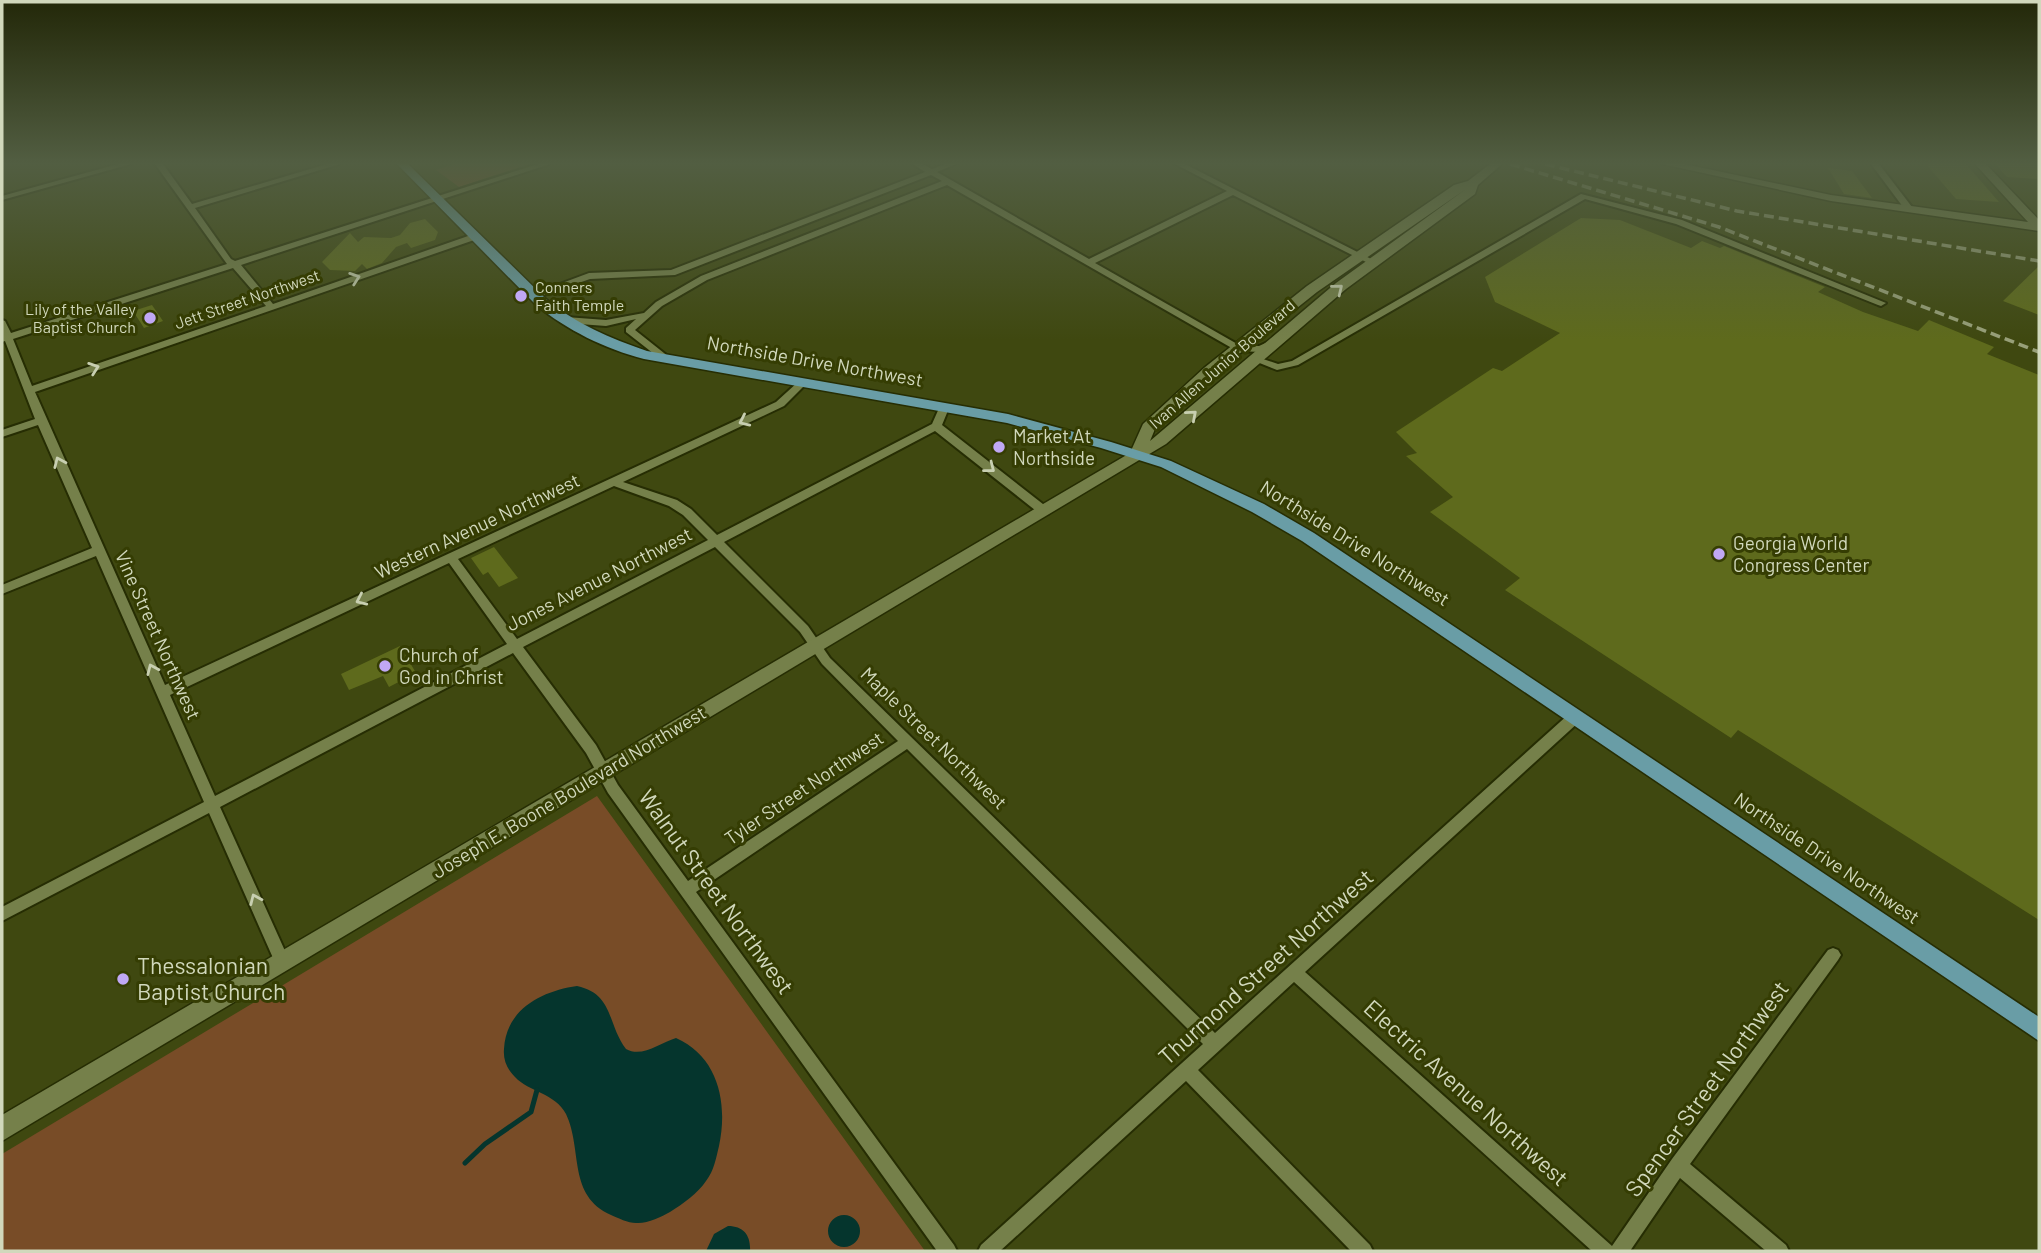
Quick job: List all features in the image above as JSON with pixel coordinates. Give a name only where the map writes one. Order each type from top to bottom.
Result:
[{"type":"main road","name":"Northside Drive Northwest","points":[[459,222],[535,295],[566,320],[617,346],[666,359],[1031,424],[1166,464],[1258,508],[1308,537],[2039,1030]]},
{"type":"main road","name":"Ivan Allen Junior Boulevard","points":[[1137,455],[1147,427],[1237,348],[1407,222]]},
{"type":"main road","name":"Ivan Allen Junior Boulevard","points":[[1137,455],[1168,436],[1373,262],[1428,222]]},
{"type":"main road","points":[[2006,222],[2039,227]]},
{"type":"main road","name":"Joseph E. Boone Boulevard Northwest","points":[[2,1129],[1137,455]]},
{"type":"street","points":[[201,222],[228,261],[271,307]]},
{"type":"street","points":[[5,338],[366,222]]},
{"type":"street","points":[[535,295],[589,276],[672,273],[802,222]]},
{"type":"street","points":[[666,359],[629,330],[646,313],[704,278],[845,222]]},
{"type":"street","points":[[1017,222],[1237,348],[1261,349],[1279,340]]},
{"type":"street","points":[[1088,263],[1170,222]]},
{"type":"street","points":[[1291,222],[1373,262]]},
{"type":"street","points":[[1257,360],[1277,368],[1295,363],[1538,222]]},
{"type":"street","points":[[1680,222],[1881,303]]},
{"type":"street","name":"Jett Street Northwest","points":[[29,391],[474,237]]},
{"type":"street","points":[[566,320],[606,323],[646,313]]},
{"type":"street","name":"Vine Street Northwest","points":[[2,323],[5,338],[282,962]]},
{"type":"street","name":"Western Avenue Northwest","points":[[163,692],[780,404],[801,384]]},
{"type":"street","points":[[944,408],[936,426],[1044,510]]},
{"type":"street","points":[[2,434],[41,420]]},
{"type":"street","name":"Jones Avenue Northwest","points":[[2,914],[936,426]]},
{"type":"street","name":"Maple Street Northwest","points":[[614,482],[673,503],[687,512],[804,629],[826,661],[1215,1044]]},
{"type":"street","points":[[2,590],[98,550]]},
{"type":"street","name":"Walnut Street Northwest","points":[[451,558],[591,749],[603,772],[686,890],[948,1251]]},
{"type":"street","name":"Thurmond Street Northwest","points":[[987,1251],[1575,717]]},
{"type":"street","name":"Tyler Street Northwest","points":[[686,890],[908,741]]},
{"type":"street","name":"Spencer Street Northwest","points":[[1619,1251],[1678,1165],[1833,955]]},
{"type":"street","name":"Electric Avenue Northwest","points":[[1294,972],[1605,1251]]},
{"type":"street","points":[[1187,1070],[1364,1251]]},
{"type":"street","points":[[1678,1165],[1780,1251]]},
{"type":"shaded area","points":[[597,796],[925,1251],[2,1251],[2,1154]]},
{"type":"water","points":[[577,986],[589,990],[604,1003],[626,1049],[645,1051],[676,1038],[691,1046],[702,1057],[717,1083],[721,1098],[722,1130],[711,1173],[699,1190],[685,1202],[649,1221],[633,1223],[611,1215],[588,1196],[578,1170],[566,1114],[555,1101],[515,1077],[505,1061],[506,1035],[519,1013],[528,1004],[551,992]]},
{"type":"water","points":[[844,1215],[855,1220],[860,1231],[855,1242],[844,1247],[833,1242],[828,1231],[833,1220]]},
{"type":"water","points":[[728,1226],[745,1233],[750,1251],[706,1251],[714,1234]]},
{"type":"building","points":[[428,222],[438,232],[435,240],[411,248],[407,243],[396,247],[382,263],[367,269],[362,264],[355,271],[330,270],[322,262],[350,233],[358,242],[364,237],[391,238],[400,235],[410,223]]},
{"type":"building","name":"Georgia World Congress Center","points":[[1574,222],[1626,222],[1691,248],[1702,241],[1720,248],[1724,246],[1825,287],[1818,292],[1863,312],[1918,331],[1929,320],[1994,347],[1987,354],[2039,375],[2039,920],[1738,730],[1731,738],[1505,590],[1520,578],[1430,512],[1453,497],[1406,456],[1417,453],[1396,432],[1493,368],[1502,371],[1560,333],[1495,302],[1485,277]]},
{"type":"building","points":[[2039,266],[2039,315],[2003,301]]},
{"type":"building","name":"Lily of the Valley Baptist Church","points":[[152,305],[163,321],[144,328],[133,311]]},
{"type":"building","points":[[494,547],[518,578],[499,587],[488,572],[483,575],[471,558]]},
{"type":"building","name":"Church of God in Christ","points":[[400,646],[416,673],[389,687],[383,676],[349,690],[341,674]]},
{"type":"waterway","points":[[465,1163],[485,1144],[531,1112],[537,1090]]},
{"type":"railway","points":[[1704,222],[2039,352]]},
{"type":"railway","points":[[1806,222],[2039,261]]},
{"type":"place","name":"Conners Faith Temple","points":[[521,296]]},
{"type":"place","name":"Lily of the Valley Baptist Church","points":[[150,318]]},
{"type":"place","name":"Market At Northside","points":[[999,447]]},
{"type":"place","name":"Georgia World Congress Center","points":[[1719,554]]},
{"type":"place","name":"Church of God in Christ","points":[[385,666]]},
{"type":"place","name":"Thessalonian Baptist Church","points":[[123,979]]}]
